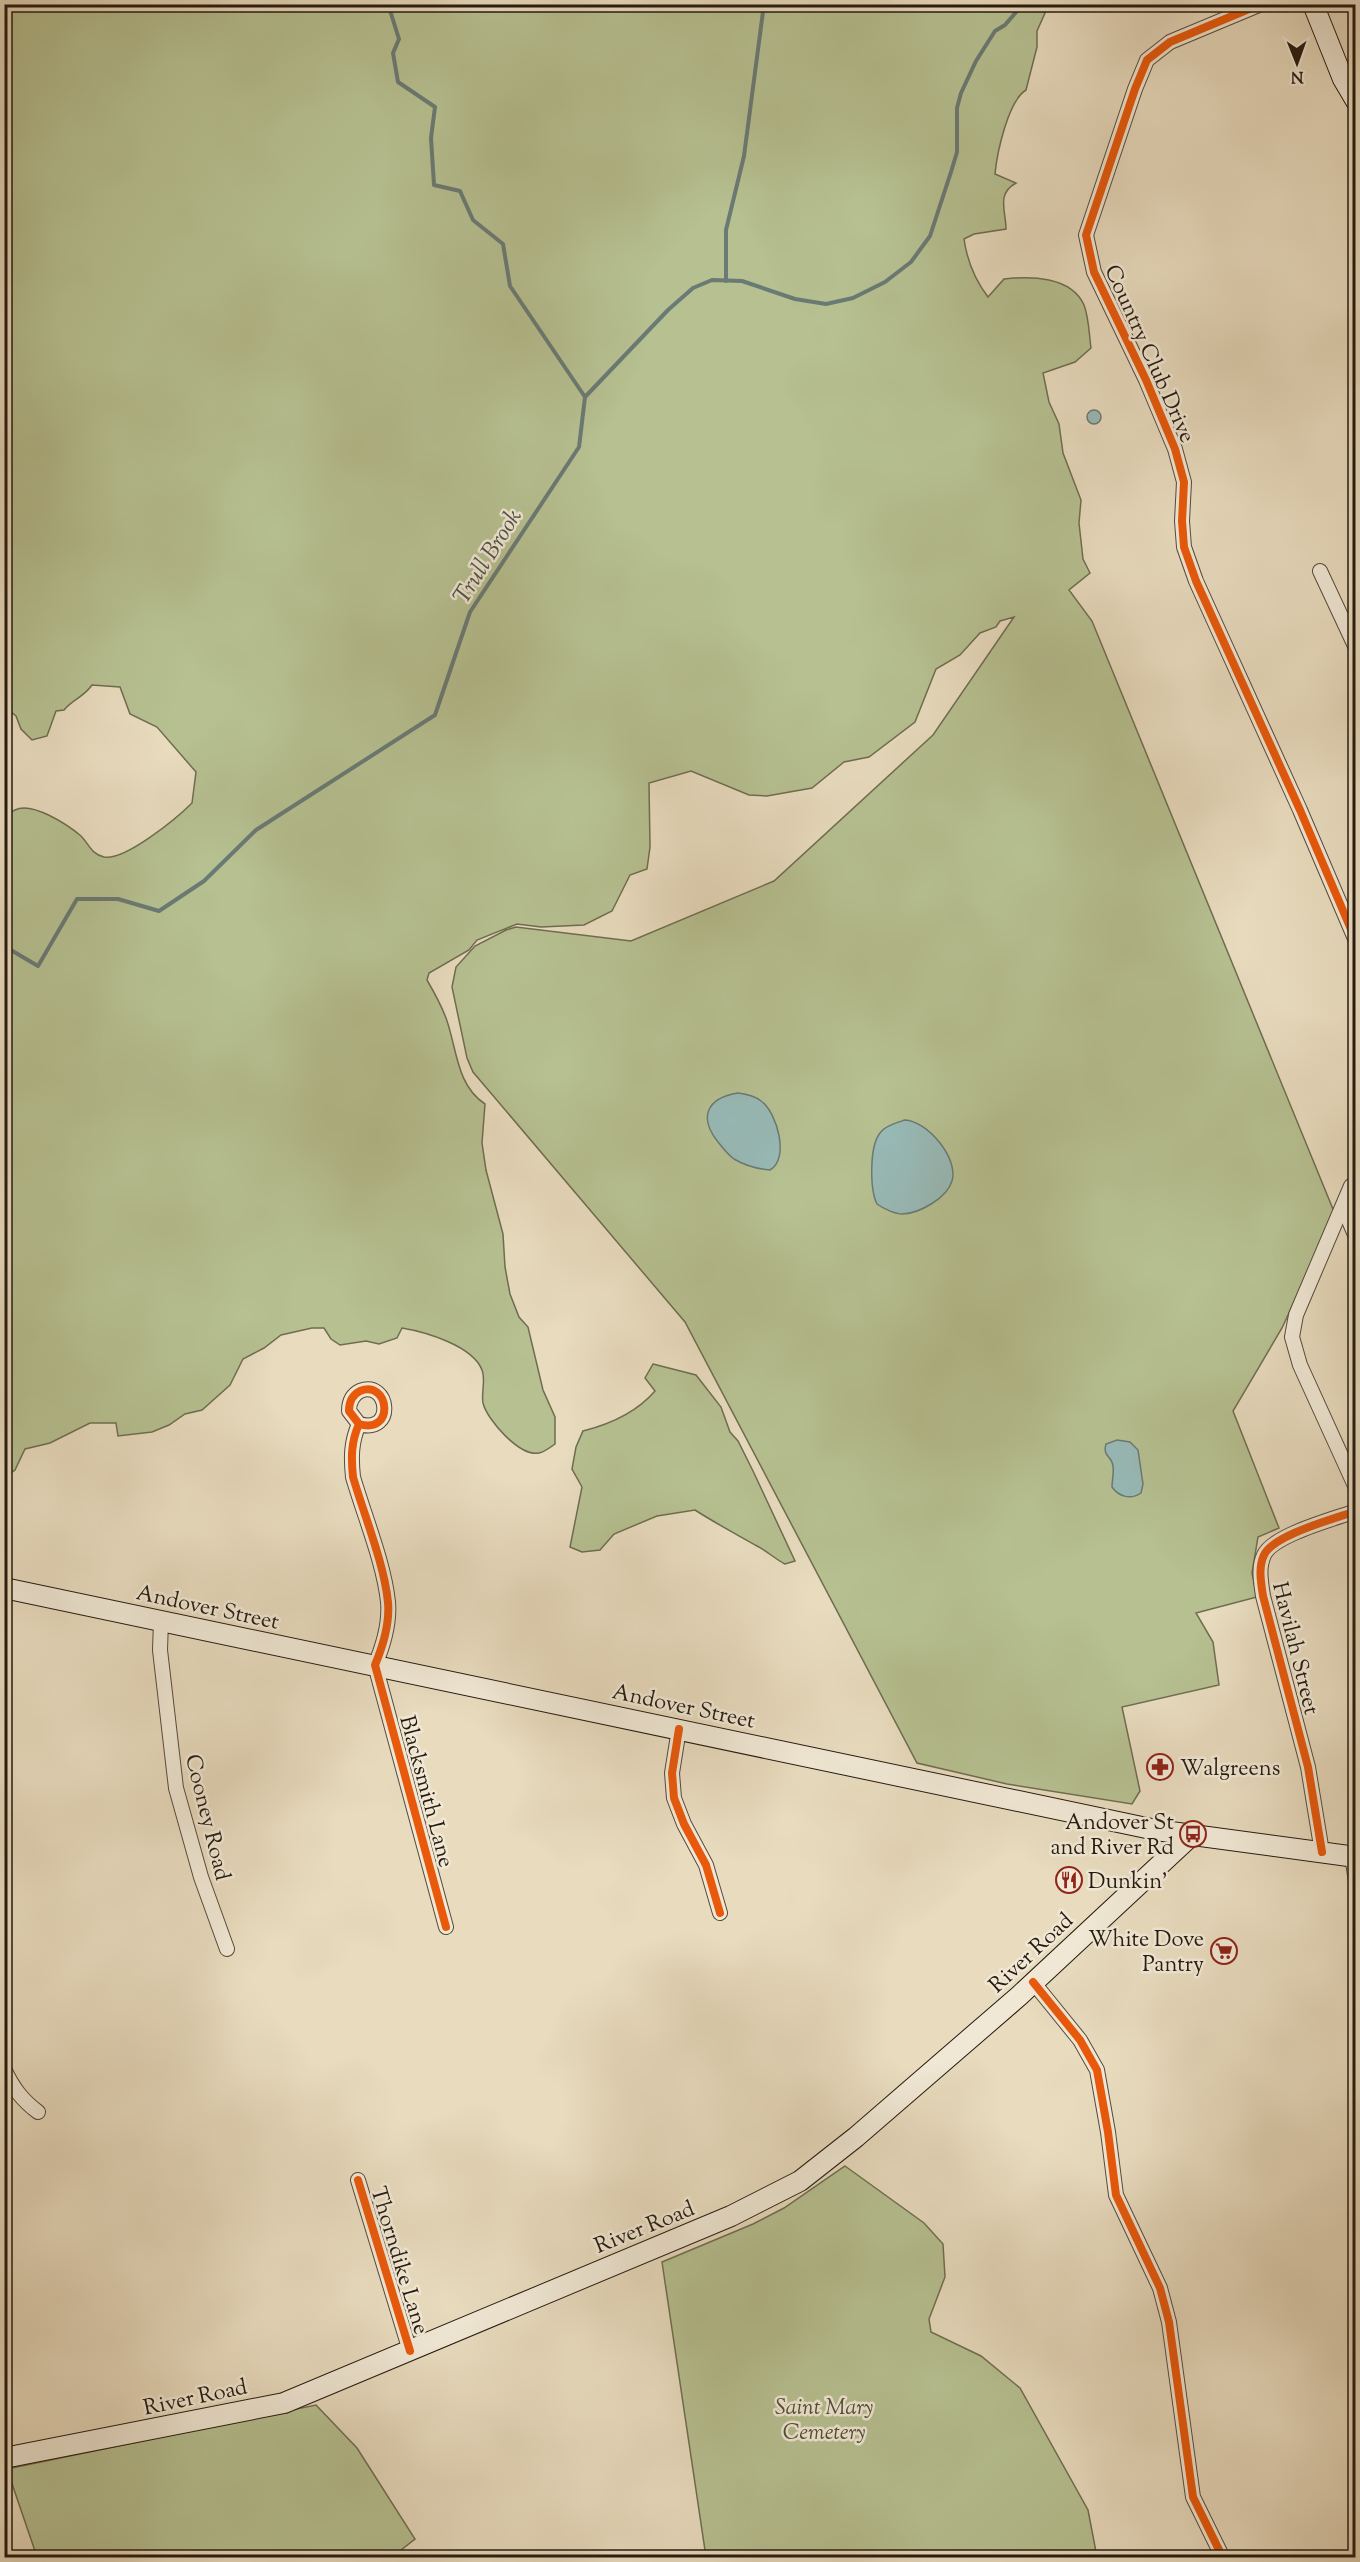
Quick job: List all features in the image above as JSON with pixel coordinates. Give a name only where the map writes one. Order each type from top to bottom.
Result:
[{"type":"main road","points":[[1313,4],[1343,79],[1356,101]]},
{"type":"main road","name":"Andover Street","points":[[4,1588],[1156,1830],[1354,1856]]},
{"type":"main road","name":"River Road","points":[[4,2458],[284,2403],[731,2216],[800,2181],[856,2137],[1033,1982],[1193,1834]]},
{"type":"street","name":"Country Club Drive","points":[[1261,4],[1170,42],[1147,60],[1086,235],[1094,272],[1146,380],[1175,449],[1184,482],[1182,520],[1184,547],[1196,581],[1300,810],[1356,941]]},
{"type":"street","points":[[1320,571],[1356,648]]},
{"type":"street","points":[[1356,1185],[1351,1186],[1296,1315],[1292,1337],[1300,1365],[1356,1488]]},
{"type":"street","points":[[1343,1207],[1356,1237]]},
{"type":"street","points":[[359,1424],[352,1451],[353,1477],[385,1583],[388,1603],[388,1620],[382,1648],[375,1665]]},
{"type":"street","name":"Havilah Street","points":[[1322,1852],[1308,1767],[1263,1596],[1260,1575],[1263,1557],[1272,1544],[1356,1511]]},
{"type":"street","name":"Cooney Road","points":[[161,1621],[159,1650],[176,1788],[201,1877],[227,1950]]},
{"type":"street","name":"Blacksmith Lane","points":[[375,1665],[446,1927]]},
{"type":"street","points":[[680,1729],[672,1773],[674,1798],[684,1824],[706,1865],[720,1913]]},
{"type":"street","points":[[1354,1856],[1356,1881]]},
{"type":"street","points":[[1033,1982],[1080,2040],[1097,2070],[1107,2120],[1116,2195],[1160,2288],[1167,2313],[1192,2497],[1223,2558]]},
{"type":"street","points":[[4,2069],[12,2087],[38,2112]]},
{"type":"street","name":"Thorndike Lane","points":[[358,2180],[410,2351]]},
{"type":"green space","points":[[5,5],[1046,5],[1037,31],[1037,47],[1026,90],[1014,105],[1009,116],[998,154],[995,174],[1016,183],[1006,192],[1004,198],[1006,229],[974,234],[964,239],[967,255],[975,277],[988,297],[1004,279],[1037,278],[1060,283],[1070,288],[1084,305],[1091,348],[1075,362],[1043,373],[1049,402],[1059,424],[1063,453],[1081,500],[1079,523],[1083,559],[1090,573],[1069,590],[1092,621],[1335,1214],[1282,1328],[1233,1411],[1279,1528],[1258,1537],[1252,1573],[1257,1597],[1196,1613],[1213,1642],[1219,1685],[1122,1707],[1140,1791],[1132,1804],[1007,1784],[917,1763],[685,1322],[473,1072],[467,1058],[452,987],[456,967],[475,946],[506,930],[516,927],[631,941],[774,881],[933,735],[1014,617],[1000,621],[996,627],[980,633],[960,655],[936,669],[915,722],[869,757],[844,762],[812,788],[767,796],[749,795],[691,771],[649,783],[650,847],[647,869],[630,875],[612,911],[584,925],[541,927],[517,924],[477,940],[469,950],[429,973],[427,980],[446,1018],[463,1076],[475,1096],[485,1104],[482,1143],[486,1170],[503,1234],[505,1267],[510,1294],[519,1317],[528,1327],[543,1390],[555,1417],[555,1444],[539,1453],[531,1453],[505,1436],[491,1419],[483,1403],[482,1370],[477,1361],[459,1347],[423,1333],[402,1328],[397,1338],[379,1344],[366,1341],[340,1345],[331,1339],[324,1328],[312,1328],[281,1335],[264,1348],[243,1359],[230,1385],[202,1410],[185,1414],[169,1425],[152,1432],[118,1436],[116,1423],[90,1423],[50,1443],[25,1449],[15,1470],[5,1477],[5,818],[22,808],[40,811],[75,831],[96,854],[104,857],[113,856],[137,846],[192,803],[196,772],[157,727],[130,714],[120,687],[92,685],[64,710],[56,711],[47,736],[32,740],[21,729],[16,716],[5,707]]},
{"type":"green space","points":[[653,1364],[696,1375],[721,1407],[730,1432],[738,1441],[795,1561],[785,1564],[695,1510],[657,1516],[614,1534],[600,1550],[582,1552],[570,1547],[582,1487],[572,1469],[576,1447],[583,1431],[622,1417],[648,1399],[655,1391],[645,1378]]},
{"type":"green space","name":"Saint Mary Cemetery","points":[[845,2166],[924,2223],[943,2244],[945,2277],[929,2319],[931,2332],[981,2356],[1020,2388],[1088,2510],[1097,2557],[706,2557],[662,2262],[753,2224],[784,2208]]},
{"type":"green space","points":[[316,2405],[357,2448],[415,2539],[391,2558],[13,2557],[35,2551],[7,2469]]},
{"type":"water","points":[[1094,410],[1099,412],[1101,417],[1099,422],[1094,424],[1089,422],[1087,417],[1089,412]]},
{"type":"water","points":[[738,1093],[761,1101],[772,1115],[780,1146],[776,1164],[770,1170],[734,1159],[718,1142],[708,1124],[707,1117],[713,1104],[719,1099]]},
{"type":"water","points":[[905,1120],[923,1127],[939,1142],[951,1162],[953,1172],[949,1187],[939,1199],[925,1208],[903,1214],[890,1211],[877,1204],[873,1189],[872,1158],[876,1139],[880,1133]]},
{"type":"water","points":[[1117,1440],[1130,1442],[1138,1450],[1143,1484],[1141,1493],[1137,1495],[1125,1496],[1112,1487],[1113,1466],[1105,1448],[1106,1444]]},
{"type":"waterway","name":"Trull Brook","points":[[4,946],[38,966],[77,899],[118,899],[159,911],[204,881],[256,830],[435,715],[470,612],[579,447],[585,397],[510,286],[503,244],[473,220],[460,191],[434,185],[431,138],[435,107],[398,82],[393,53],[399,39],[388,4]]},
{"type":"waterway","points":[[726,281],[726,230],[744,156],[764,4]]},
{"type":"waterway","points":[[585,397],[668,310],[693,288],[712,280],[742,281],[795,299],[826,304],[853,298],[885,282],[911,262],[930,236],[957,152],[957,108],[961,93],[976,61],[995,31],[1005,25],[1023,4]]},
{"type":"cycle path","points":[[1261,4],[1170,42],[1147,60],[1086,235],[1094,272],[1146,380],[1175,449],[1184,482],[1182,521],[1184,547],[1196,581],[1300,810],[1356,941]]},
{"type":"cycle path","points":[[359,1424],[349,1411],[350,1405],[355,1395],[360,1391],[370,1389],[382,1399],[383,1415],[379,1422],[371,1425],[359,1424],[354,1437],[352,1457],[353,1477],[378,1555],[388,1602],[385,1635],[375,1665],[446,1927]]},
{"type":"cycle path","points":[[1322,1852],[1308,1767],[1263,1596],[1261,1570],[1264,1555],[1279,1541],[1305,1528],[1356,1511]]},
{"type":"cycle path","points":[[679,1729],[672,1773],[674,1798],[684,1824],[706,1865],[720,1913]]},
{"type":"cycle path","points":[[1033,1982],[1080,2040],[1097,2070],[1116,2195],[1160,2288],[1169,2322],[1193,2497],[1223,2558]]},
{"type":"cycle path","points":[[358,2180],[410,2351]]},
{"type":"place","name":"Walgreens","points":[[1160,1767]]},
{"type":"place","name":"Andover St and River Rd","points":[[1193,1834]]},
{"type":"place","name":"Dunkin'","points":[[1069,1880]]},
{"type":"place","name":"White Dove Pantry","points":[[1224,1951]]}]
